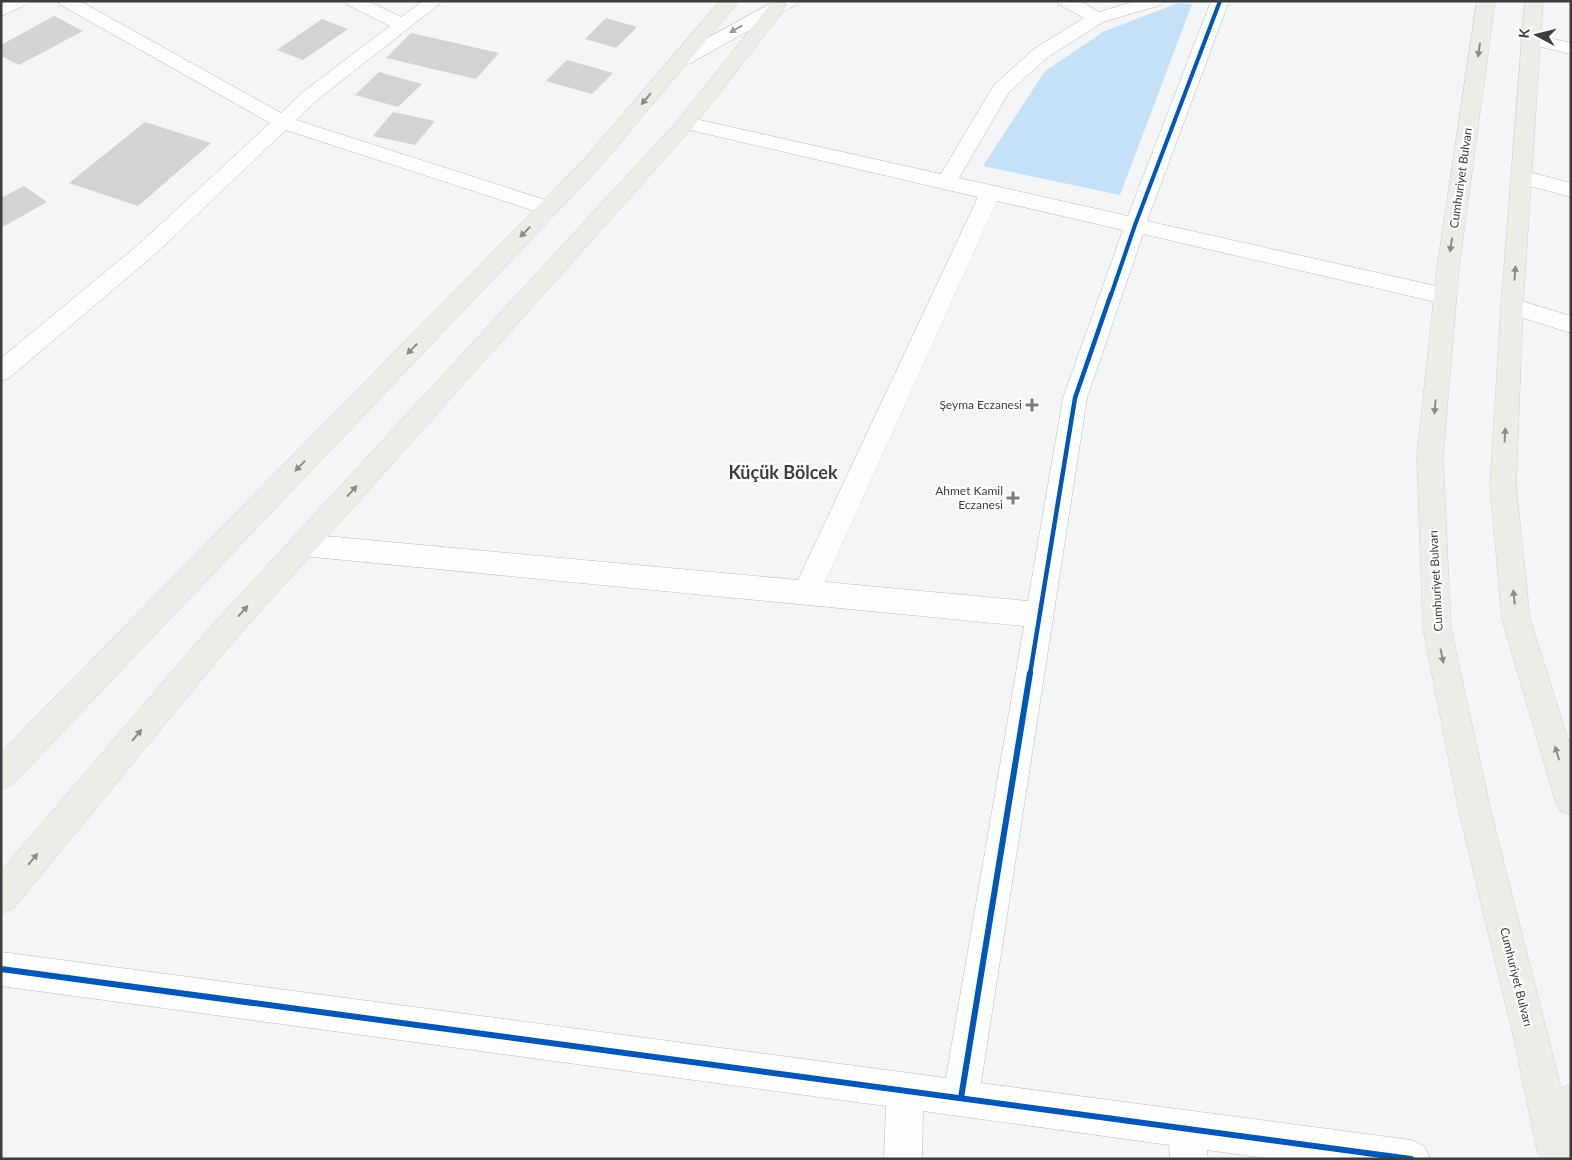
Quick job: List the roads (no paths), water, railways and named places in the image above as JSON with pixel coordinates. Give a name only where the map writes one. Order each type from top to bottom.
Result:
[{"type":"main road","points":[[1,774],[592,162],[730,1]]},
{"type":"main road","name":"Cumhuriyet Bulvarı","points":[[1486,1],[1445,296],[1430,456],[1437,629],[1476,816],[1533,1043],[1556,1155]]},
{"type":"main road","points":[[1534,1],[1512,306],[1502,486],[1516,619],[1571,800]]},
{"type":"main road","points":[[1,897],[215,642],[686,123],[784,3]]},
{"type":"main road","points":[[1556,1155],[1564,1109],[1571,1102]]},
{"type":"street","points":[[1,11],[19,1]]},
{"type":"street","points":[[67,1],[283,122],[548,208]]},
{"type":"street","points":[[354,1],[403,25]]},
{"type":"street","points":[[1,372],[146,250],[310,96],[434,1]]},
{"type":"street","points":[[1066,1],[1097,18]]},
{"type":"street","points":[[947,182],[1001,89],[1041,53],[1097,18],[1155,1]]},
{"type":"street","points":[[961,1098],[1076,398],[1135,225],[1220,1]]},
{"type":"street","points":[[678,62],[784,3]]},
{"type":"street","points":[[1531,39],[1571,49]]},
{"type":"street","points":[[686,123],[1445,296]]},
{"type":"street","points":[[1522,177],[1571,190]]},
{"type":"street","points":[[806,593],[991,192]]},
{"type":"street","points":[[1512,306],[1571,325]]},
{"type":"street","points":[[303,545],[1040,615]]},
{"type":"street","points":[[1,969],[961,1098],[1188,1144],[1411,1159]]},
{"type":"street","points":[[903,1159],[904,1091]]},
{"type":"place","name":"Şeyma Eczanesi","points":[[1032,405]]},
{"type":"place","name":"Ahmet Kamil Eczanesi","points":[[1013,498]]},
{"type":"district","name":"Küçük Bölcek","points":[[783,473]]}]
